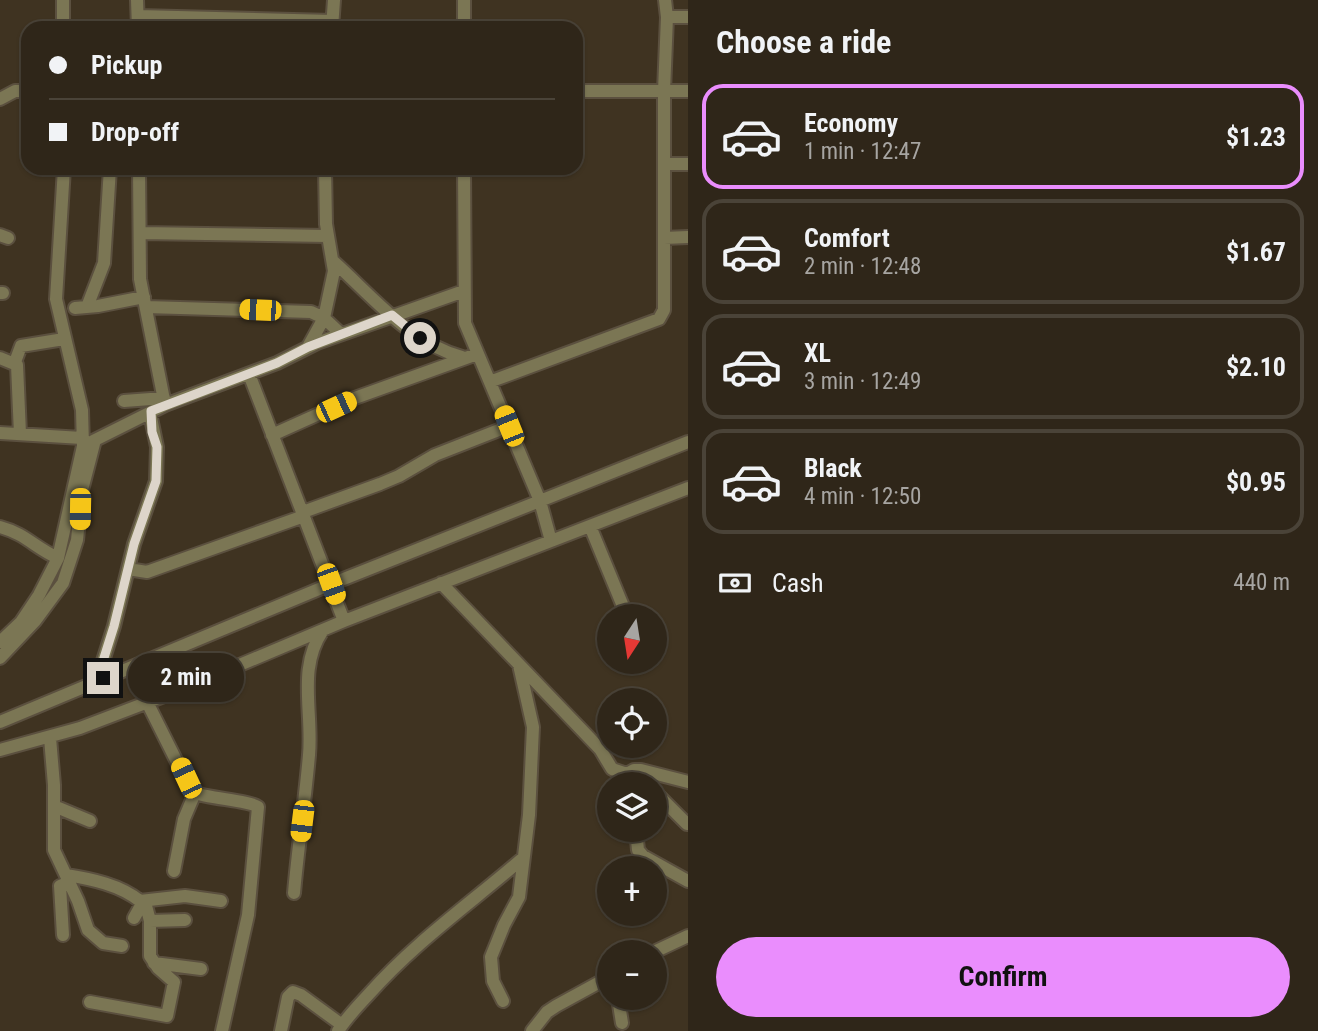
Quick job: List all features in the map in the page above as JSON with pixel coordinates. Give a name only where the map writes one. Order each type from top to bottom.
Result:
[{"type":"street","points":[[63,0],[63,21]]},
{"type":"street","points":[[138,0],[138,21]]},
{"type":"street","points":[[332,21],[334,0]]},
{"type":"street","points":[[464,0],[464,21]]},
{"type":"street","points":[[492,381],[659,319],[664,310],[665,0]]},
{"type":"street","points":[[667,17],[688,17]]},
{"type":"street","points":[[0,99],[15,91],[21,91]]},
{"type":"street","points":[[583,91],[688,91]]},
{"type":"street","points":[[664,164],[688,164]]},
{"type":"street","points":[[0,658],[35,621],[63,583],[88,441],[56,299],[64,175]]},
{"type":"street","points":[[110,175],[104,262],[81,307],[145,302],[305,311],[324,318],[341,334]]},
{"type":"street","points":[[139,175],[140,279],[164,401]]},
{"type":"street","points":[[308,347],[324,318],[332,284],[334,262],[327,236],[325,175]]},
{"type":"street","points":[[464,175],[466,323],[540,501],[551,541]]},
{"type":"street","points":[[140,233],[327,236]]},
{"type":"street","points":[[664,238],[688,237]]},
{"type":"street","points":[[334,262],[392,315],[430,345],[463,357]]},
{"type":"street","points":[[124,401],[164,401],[249,374],[341,334],[464,291]]},
{"type":"street","points":[[20,434],[19,370],[15,362],[21,346],[64,339]]},
{"type":"street","points":[[272,435],[352,399],[477,354]]},
{"type":"street","points":[[0,358],[15,362]]},
{"type":"street","points":[[249,374],[344,621]]},
{"type":"street","points":[[0,433],[88,441],[150,413],[164,401]]},
{"type":"street","points":[[103,678],[103,661],[134,544],[154,490],[158,468],[150,413]]},
{"type":"street","points":[[128,569],[147,572],[304,514],[390,480],[435,455],[509,426]]},
{"type":"street","points":[[0,722],[331,584],[688,442]]},
{"type":"street","points":[[0,750],[50,738],[147,702],[323,629],[688,488]]},
{"type":"street","points":[[590,526],[622,604]]},
{"type":"street","points":[[0,527],[18,532],[58,558]]},
{"type":"street","points":[[0,642],[21,622],[39,595],[70,535]]},
{"type":"street","points":[[441,583],[600,749],[612,769],[618,772]]},
{"type":"street","points":[[295,894],[309,752],[308,666],[314,644],[323,629]]},
{"type":"street","points":[[503,1001],[492,981],[491,957],[519,897],[529,824],[533,727],[519,665]]},
{"type":"street","points":[[147,702],[192,792],[258,807],[248,915],[222,1031]]},
{"type":"street","points":[[50,738],[54,806],[53,846],[65,881],[88,930],[103,943],[122,946]]},
{"type":"street","points":[[667,777],[688,782]]},
{"type":"street","points":[[174,872],[184,820],[195,793]]},
{"type":"street","points":[[667,804],[687,824]]},
{"type":"street","points":[[54,806],[90,821]]},
{"type":"street","points":[[637,842],[638,850],[643,856],[688,881]]},
{"type":"street","points":[[281,1031],[288,997],[293,992],[301,995],[340,1028],[385,975],[446,920],[523,858]]},
{"type":"street","points":[[65,881],[91,880],[123,890],[144,902],[185,896],[221,901]]},
{"type":"street","points":[[64,935],[65,881]]},
{"type":"street","points":[[134,918],[144,902]]},
{"type":"street","points":[[90,1002],[165,1017],[174,982],[149,951],[150,921],[144,902]]},
{"type":"street","points":[[150,921],[185,920]]},
{"type":"street","points":[[667,946],[688,936]]},
{"type":"street","points":[[159,966],[201,969]]},
{"type":"street","points":[[532,1031],[555,1006],[597,983]]},
{"type":"street","points":[[620,1010],[622,1023]]},
{"type":"route","points":[[103,678],[103,661],[134,544],[156,481],[157,447],[152,432],[151,411],[392,315],[420,338]]}]
